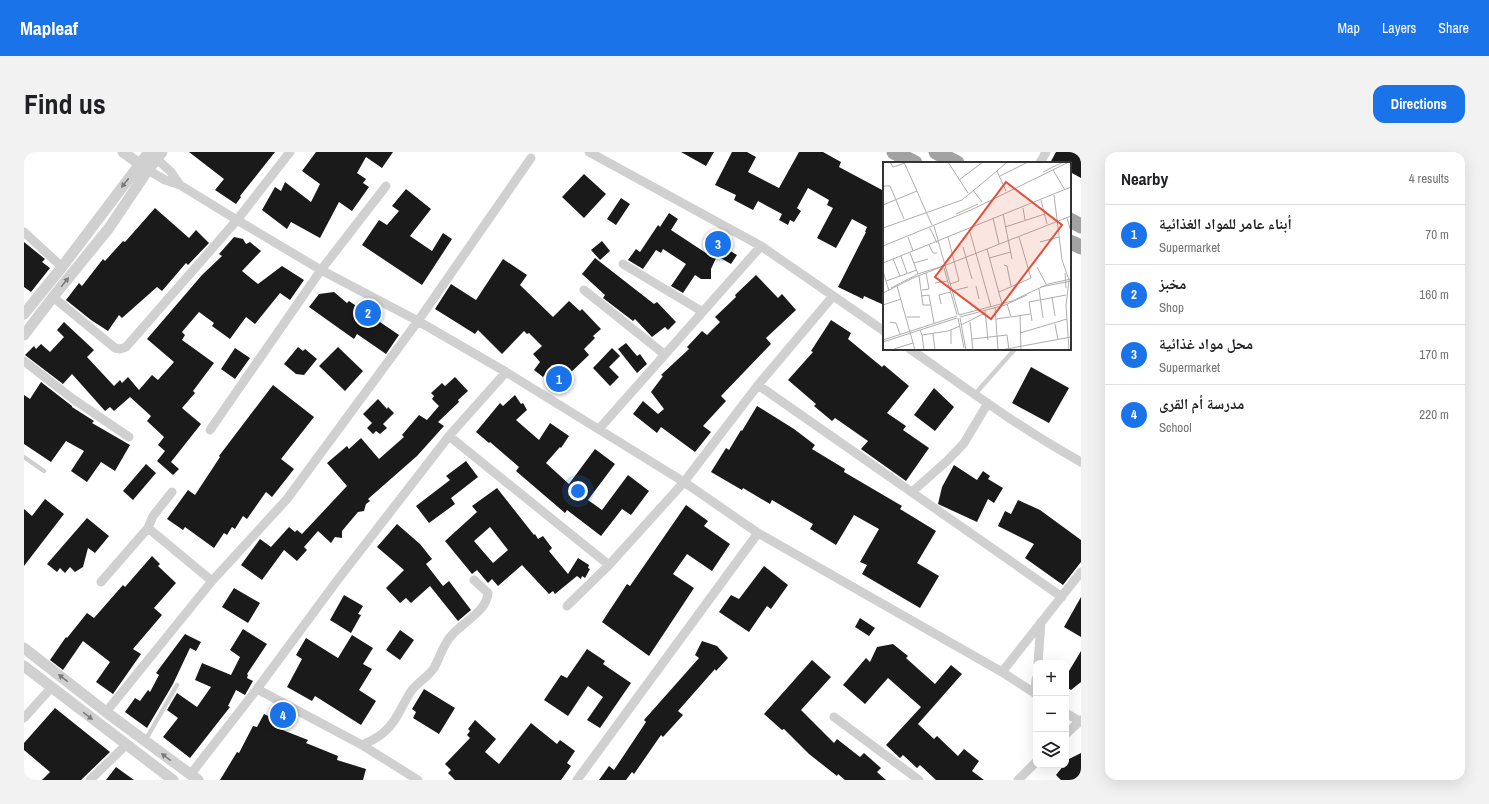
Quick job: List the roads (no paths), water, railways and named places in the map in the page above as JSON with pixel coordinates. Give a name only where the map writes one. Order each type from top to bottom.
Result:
[{"type":"highway","points":[[894,152],[914,162]]},
{"type":"highway","points":[[936,152],[955,162]]},
{"type":"highway","points":[[1071,221],[1081,226]]},
{"type":"highway","points":[[1071,243],[1081,248]]},
{"type":"street","points":[[123,152],[143,167],[165,180],[180,185],[321,270],[418,321],[506,372],[684,482],[758,533],[1002,672],[1033,692]]},
{"type":"street","points":[[53,297],[115,348],[120,349],[126,347],[237,220],[290,152]]},
{"type":"street","points":[[589,152],[761,246],[883,330]]},
{"type":"street","points":[[1041,162],[1046,152]]},
{"type":"street","points":[[24,314],[153,154],[171,172],[180,185]]},
{"type":"street","points":[[106,712],[212,581],[287,499],[418,321],[531,158]]},
{"type":"street","points":[[24,335],[109,228],[143,167]]},
{"type":"street","points":[[210,430],[321,270],[386,186]]},
{"type":"street","points":[[24,232],[62,267]]},
{"type":"street","points":[[599,429],[761,246]]},
{"type":"street","points":[[623,264],[703,312]]},
{"type":"street","points":[[584,290],[664,354]]},
{"type":"street","points":[[567,606],[610,565],[684,482],[758,385],[833,296]]},
{"type":"street","points":[[911,350],[988,403],[1081,462]]},
{"type":"street","points":[[24,361],[74,399],[129,437]]},
{"type":"street","points":[[24,648],[106,712],[194,777],[336,582],[449,436],[506,372]]},
{"type":"street","points":[[758,385],[1062,597]]},
{"type":"street","points":[[912,492],[947,462],[964,443],[988,403]]},
{"type":"street","points":[[449,436],[610,565]]},
{"type":"street","points":[[101,582],[148,528],[153,516],[172,492]]},
{"type":"street","points":[[148,528],[212,581]]},
{"type":"street","points":[[576,780],[758,533]]},
{"type":"street","points":[[1002,672],[1081,572]]},
{"type":"street","points":[[362,746],[388,729],[413,689],[434,668],[442,649],[451,636],[484,606],[488,600],[488,593],[474,580]]},
{"type":"street","points":[[1038,660],[1042,622]]},
{"type":"street","points":[[24,666],[173,780]]},
{"type":"street","points":[[24,718],[51,688]]},
{"type":"street","points":[[257,689],[362,746],[418,780]]},
{"type":"street","points":[[24,704],[33,708]]},
{"type":"street","points":[[1068,732],[1080,721],[1069,715]]},
{"type":"street","points":[[834,717],[919,780]]},
{"type":"street","points":[[90,780],[127,744]]},
{"type":"street","points":[[1018,780],[1033,765]]},
{"type":"lane","points":[[975,394],[1014,350]]},
{"type":"lane","points":[[24,457],[44,471]]},
{"type":"lane","points":[[145,741],[177,686]]},
{"type":"place","name":"محل مواد غذائية","points":[[718,244]]},
{"type":"place","name":"مخبز","points":[[368,313]]},
{"type":"place","name":"أبناء عامر للمواد الغذائية","points":[[559,379]]},
{"type":"place","name":"مدرسة أم القرى","points":[[283,715]]}]
